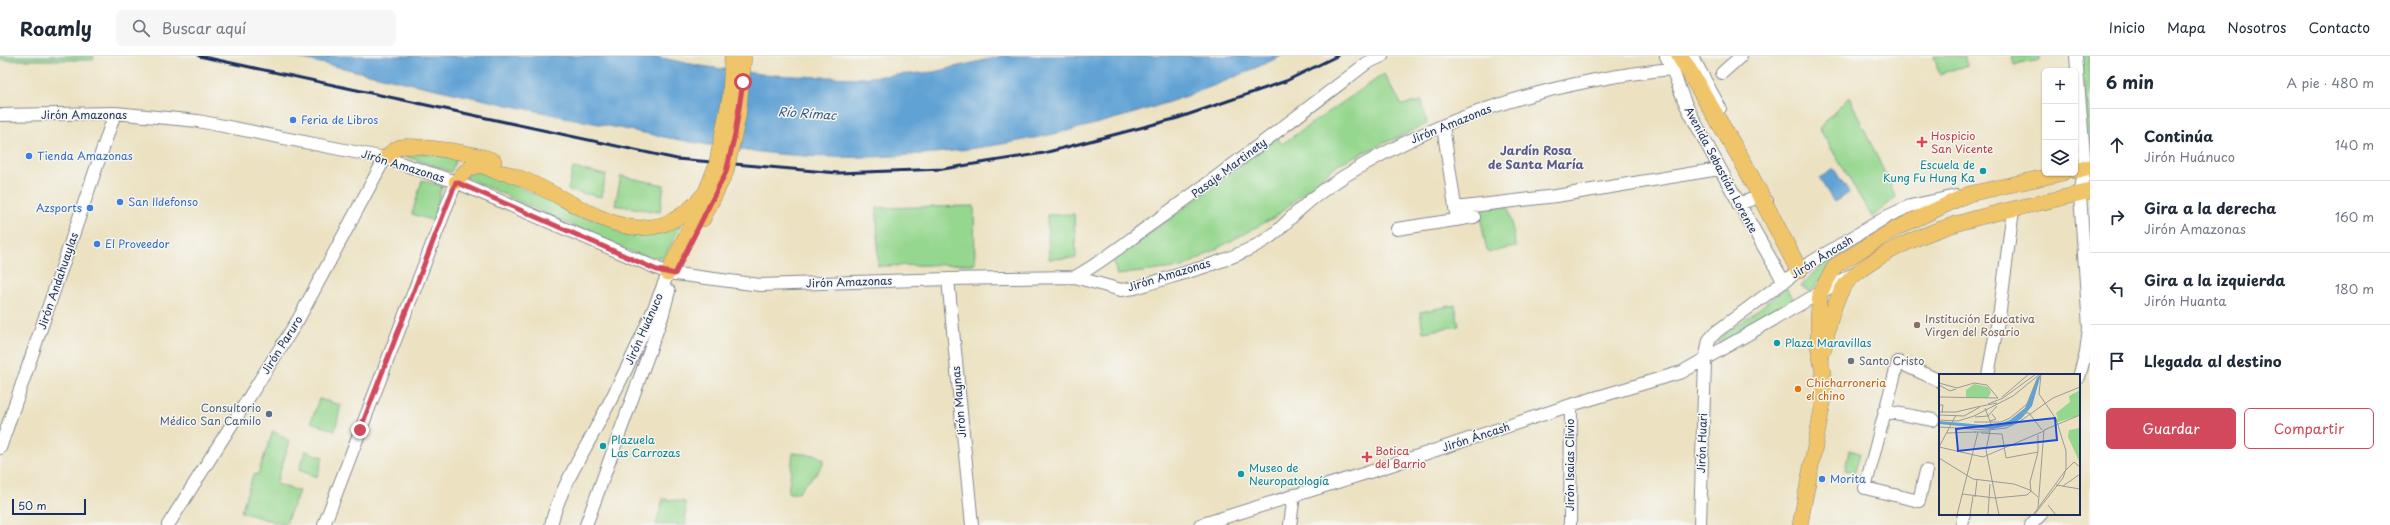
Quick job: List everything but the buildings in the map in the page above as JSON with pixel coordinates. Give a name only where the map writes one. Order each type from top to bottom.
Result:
[{"type":"highway","points":[[1676,62],[1715,116],[1766,201],[1802,268]]},
{"type":"main road","name":"Jirón Huánuco","points":[[672,274],[700,206],[703,194],[721,169],[730,97],[732,56]]},
{"type":"main road","name":"Jirón Huánuco","points":[[672,274],[721,169],[738,117],[744,56]]},
{"type":"main road","points":[[385,158],[398,147],[410,146],[491,159],[507,168],[512,175]]},
{"type":"main road","points":[[456,182],[465,171],[476,166],[512,175],[590,214],[629,228],[644,228],[673,220],[696,204],[703,194]]},
{"type":"main road","name":"Jirón Áncash","points":[[1820,293],[1830,272],[1842,260],[1895,229],[1969,194],[2050,176]]},
{"type":"main road","name":"Jirón Áncash","points":[[1861,269],[1902,244],[1935,229],[2085,193]]},
{"type":"main road","points":[[1821,368],[1836,302],[1843,289],[1861,269]]},
{"type":"main road","points":[[1800,525],[1824,398],[1825,385],[1821,368],[1818,318],[1820,293]]},
{"type":"street","name":"Pasaje Martinety","points":[[1075,277],[1100,264],[1149,226],[1198,193],[1367,63],[1382,56]]},
{"type":"street","name":"Avenida Sebastián Lorente","points":[[1666,56],[1676,62],[1683,100],[1738,204],[1784,282]]},
{"type":"street","points":[[1692,56],[1766,201]]},
{"type":"street","points":[[1722,73],[1741,56]]},
{"type":"street","points":[[2076,56],[2085,193],[2089,328],[2086,352],[2080,374]]},
{"type":"street","name":"Jirón Amazonas","points":[[0,115],[115,113],[198,121],[385,158],[456,182],[672,274],[760,285],[948,279],[1075,277],[1121,290],[1135,288],[1245,251],[1269,238],[1315,198],[1362,165],[1443,126],[1475,113],[1562,86],[1676,62]]},
{"type":"street","name":"Jirón Andahuaylas","points":[[0,448],[115,113]]},
{"type":"street","points":[[1443,126],[1456,214]]},
{"type":"street","name":"Jirón Paruro","points":[[168,525],[298,320],[385,158]]},
{"type":"street","points":[[1397,229],[1456,214],[1719,169]]},
{"type":"street","points":[[324,525],[456,182]]},
{"type":"street","name":"Jirón Áncash","points":[[1705,361],[1709,340],[1716,332],[1802,268],[1888,216],[1910,206],[1969,194]]},
{"type":"street","points":[[1738,204],[1750,198],[1766,201]]},
{"type":"street","points":[[1988,374],[2000,310],[2013,210]]},
{"type":"street","points":[[1456,214],[1474,217]]},
{"type":"street","name":"Jirón Áncash","points":[[1200,525],[1571,405],[1682,372],[1705,361],[1861,269]]},
{"type":"street","name":"Jirón Huánuco","points":[[551,525],[556,507],[576,465],[648,326],[672,274]]},
{"type":"street","name":"Jirón Huánuco","points":[[586,525],[662,317],[672,274]]},
{"type":"street","name":"Jirón Maynas","points":[[948,279],[972,525]]},
{"type":"street","name":"Jirón Huari","points":[[1700,525],[1705,361]]},
{"type":"street","points":[[1926,471],[1920,501],[1865,488],[1898,362],[1939,381]]},
{"type":"street","name":"Jirón Isaias Clivio","points":[[1570,525],[1571,405]]},
{"type":"street","points":[[1884,411],[1933,420]]},
{"type":"street","points":[[1290,525],[1294,495]]},
{"type":"street","points":[[1962,525],[1964,515]]},
{"type":"street","points":[[2031,525],[2040,515]]},
{"type":"green space","points":[[0,56],[94,56],[93,60],[0,60]]},
{"type":"green space","points":[[1934,56],[1965,56],[1968,65],[1939,74]]},
{"type":"green space","points":[[2012,56],[2039,56],[2040,60],[2014,65]]},
{"type":"green space","points":[[2082,56],[2090,56],[2090,149],[2088,147]]},
{"type":"green space","points":[[1384,74],[1402,105],[1422,101],[1427,124],[1338,164],[1275,217],[1183,267],[1117,275],[1113,261],[1277,138],[1282,144]]},
{"type":"green space","points":[[1849,97],[1896,197],[1872,217],[1819,128]]},
{"type":"green space","points":[[408,151],[457,158],[451,172],[399,154]]},
{"type":"green space","points":[[573,168],[606,175],[601,197],[568,190]]},
{"type":"green space","points":[[474,171],[485,172],[590,219],[678,222],[681,226],[664,257],[648,257],[629,251],[465,177]]},
{"type":"green space","points":[[621,176],[664,185],[660,212],[615,205]]},
{"type":"green space","points":[[422,180],[442,186],[433,221],[412,214]]},
{"type":"green space","points":[[1508,205],[1516,247],[1487,252],[1479,210]]},
{"type":"green space","points":[[974,206],[975,264],[878,266],[877,208]]},
{"type":"green space","points":[[1074,214],[1076,258],[1049,259],[1047,215]]},
{"type":"green space","points":[[1837,255],[1811,293],[1801,286],[1822,264]]},
{"type":"green space","points":[[1786,288],[1795,301],[1719,346],[1718,340]]},
{"type":"green space","points":[[1455,305],[1459,326],[1423,332],[1420,312]]},
{"type":"green space","points":[[319,399],[341,405],[335,431],[311,422]]},
{"type":"green space","points":[[273,431],[290,441],[276,484],[299,491],[285,525],[241,512],[253,475],[258,474]]},
{"type":"green space","points":[[1849,450],[1860,453],[1855,472],[1845,470]]},
{"type":"green space","points":[[305,451],[323,457],[317,477],[299,470]]},
{"type":"green space","points":[[793,453],[815,455],[824,459],[820,469],[805,484],[799,493],[788,493]]},
{"type":"green space","points":[[663,499],[685,502],[686,525],[656,525]]},
{"type":"water","name":"Río Rímac","points":[[290,56],[652,56],[701,66],[768,75],[857,78],[933,72],[1002,56],[1281,56],[1227,80],[1170,102],[1111,120],[1050,135],[988,146],[926,154],[865,157],[777,154],[720,147],[506,105]]},
{"type":"water","points":[[1834,169],[1849,193],[1834,202],[1819,178]]},
{"type":"railway","points":[[199,56],[677,159],[838,173],[943,169],[1044,153],[1178,118],[1286,81],[1337,56]]},
{"type":"place","name":"Feria de Libros","points":[[293,120]]},
{"type":"place","name":"Hospicio San Vicente","points":[[1922,142]]},
{"type":"place","name":"Tienda Amazonas","points":[[29,156]]},
{"type":"place","name":"Escuela de Kung Fu Hung Ka","points":[[1983,171]]},
{"type":"place","name":"San Ildefonso","points":[[120,202]]},
{"type":"place","name":"Azsports","points":[[90,208]]},
{"type":"place","name":"El Proveedor","points":[[97,244]]},
{"type":"place","name":"Institución Educativa Virgen del Rosario","points":[[1917,325]]},
{"type":"place","name":"Plaza Maravillas","points":[[1777,343]]},
{"type":"place","name":"Santo Cristo","points":[[1851,361]]},
{"type":"place","name":"Chicharroneria el chino","points":[[1798,389]]},
{"type":"place","name":"Consultorio Médico San Camilo","points":[[269,414]]},
{"type":"place","name":"Plazuela Las Carrozas","points":[[603,446]]},
{"type":"place","name":"Botica del Barrio","points":[[1367,457]]},
{"type":"place","name":"Museo de Neuropatología","points":[[1241,474]]},
{"type":"place","name":"Morita","points":[[1822,479]]},
{"type":"district","name":"Jardín Rosa de Santa María","points":[[1536,158]]},
{"type":"route","points":[[360,430],[390,352],[398,336],[456,182],[657,270],[668,274],[675,274],[726,172],[735,134],[743,82]]}]
